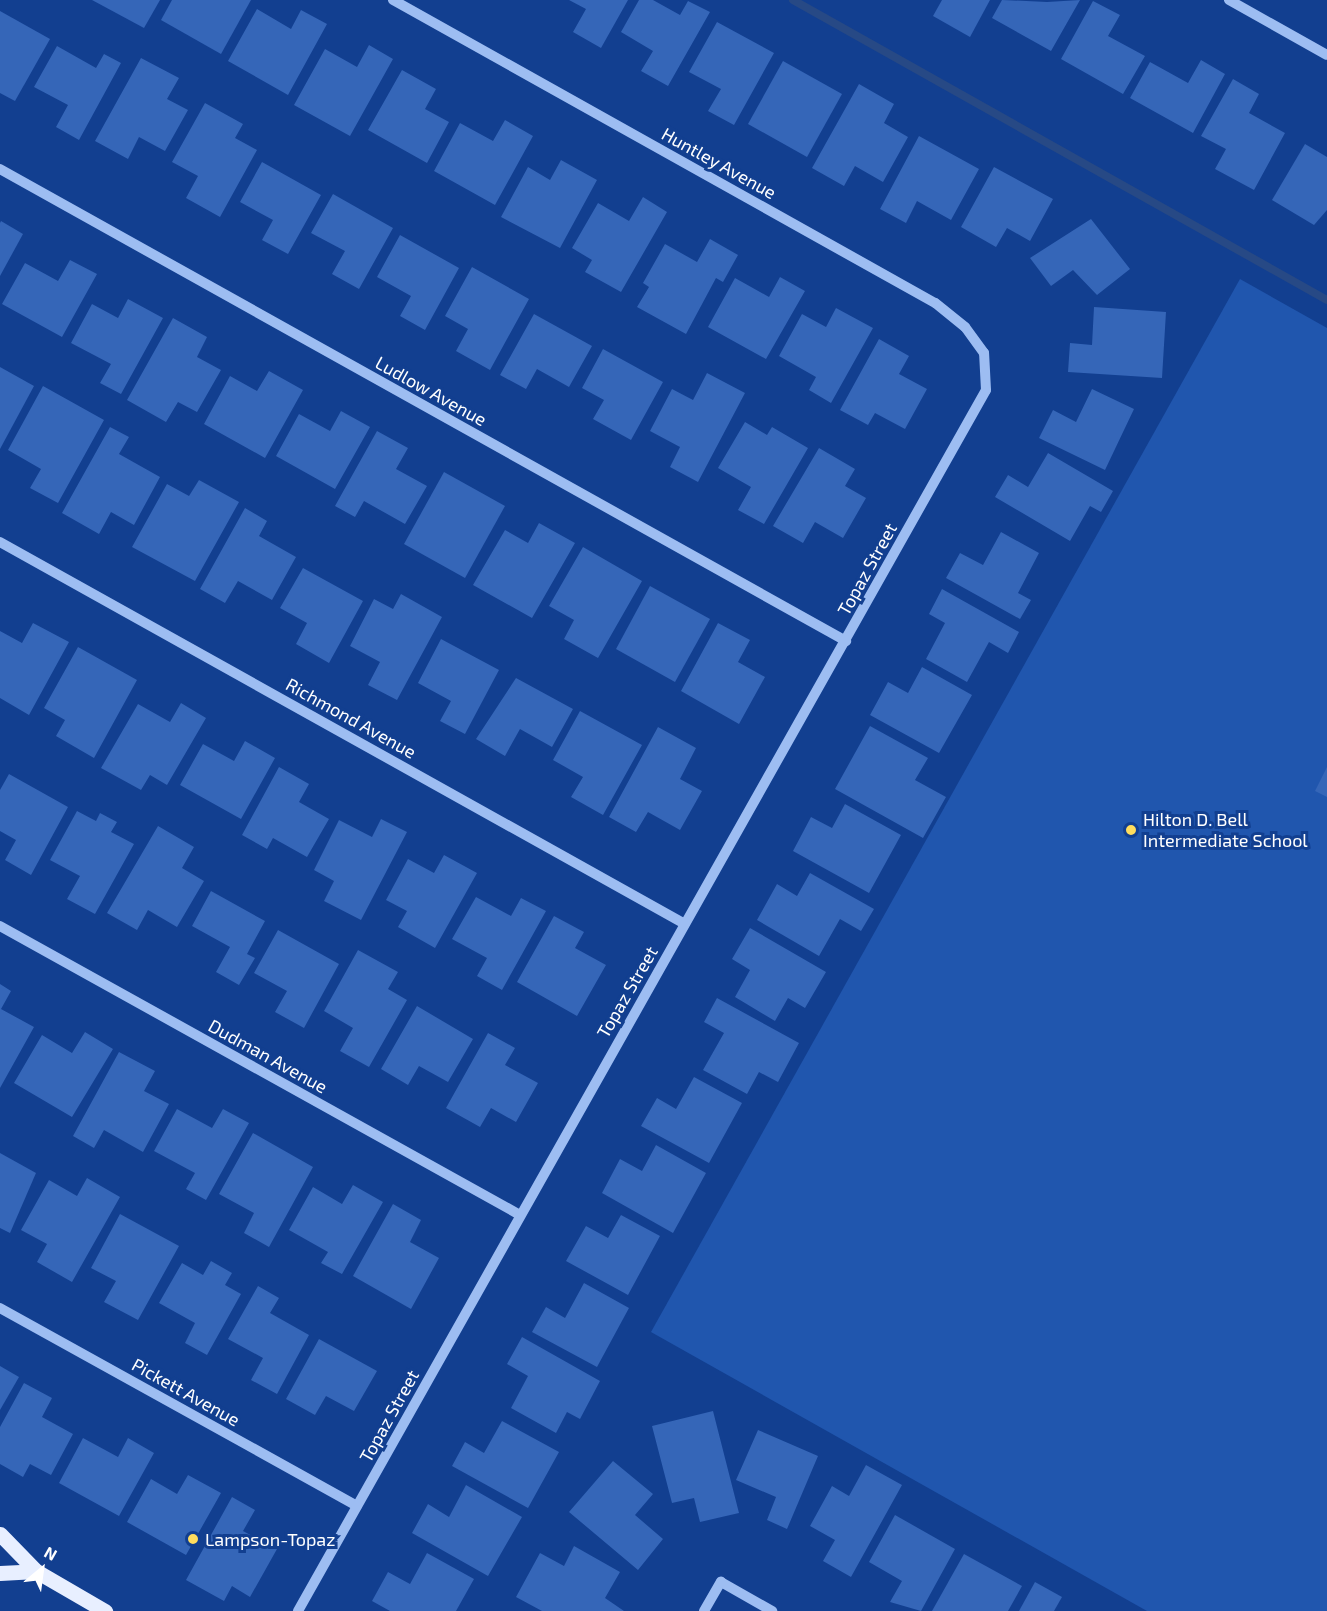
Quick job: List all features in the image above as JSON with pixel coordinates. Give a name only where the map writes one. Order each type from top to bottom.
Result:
[{"type":"main road","points":[[0,1534],[36,1571],[105,1611]]},
{"type":"main road","points":[[0,1573],[36,1571]]},
{"type":"street","name":"Huntley Avenue","points":[[393,0],[935,303],[965,327],[984,353],[986,390]]},
{"type":"street","points":[[1229,0],[1327,55]]},
{"type":"street","name":"Ludlow Avenue","points":[[0,169],[846,641]]},
{"type":"street","name":"Topaz Street","points":[[298,1611],[986,390]]},
{"type":"street","name":"Richmond Avenue","points":[[0,542],[685,924]]},
{"type":"street","name":"Dudman Avenue","points":[[0,926],[520,1215]]},
{"type":"street","name":"Pickett Avenue","points":[[0,1308],[357,1506]]},
{"type":"street","points":[[704,1611],[721,1582],[772,1611]]},
{"type":"shaded area","name":"Hilton D. Bell Intermediate School","points":[[1240,279],[1327,328],[1327,1611],[1147,1611],[651,1332]]},
{"type":"building","points":[[92,0],[160,0],[144,28]]},
{"type":"building","points":[[172,0],[251,0],[221,54],[161,20]]},
{"type":"building","points":[[569,0],[628,0],[601,48],[573,32],[586,9]]},
{"type":"building","points":[[639,0],[653,0],[680,15],[688,1],[710,12],[668,86],[641,71],[653,51],[621,32]]},
{"type":"building","points":[[942,0],[990,0],[970,37],[933,16]]},
{"type":"building","points":[[1002,0],[1047,2],[1080,0],[1051,51],[992,18]]},
{"type":"building","points":[[1093,1],[1120,15],[1108,36],[1145,56],[1123,94],[1061,59]]},
{"type":"building","points":[[257,9],[291,29],[301,10],[327,24],[288,95],[228,61]]},
{"type":"building","points":[[0,11],[50,39],[15,101],[0,93]]},
{"type":"building","points":[[717,22],[774,53],[734,125],[708,111],[721,89],[689,72]]},
{"type":"building","points":[[369,45],[393,59],[350,136],[294,105],[325,49],[357,67]]},
{"type":"building","points":[[57,46],[96,68],[104,54],[121,63],[79,140],[56,127],[68,105],[34,87]]},
{"type":"building","points":[[141,58],[179,78],[167,99],[188,110],[165,151],[139,137],[128,159],[95,141]]},
{"type":"building","points":[[1201,60],[1225,74],[1193,133],[1130,98],[1150,62],[1188,83]]},
{"type":"building","points":[[783,61],[842,94],[807,157],[748,124]]},
{"type":"building","points":[[402,70],[436,89],[425,109],[449,122],[427,163],[368,130]]},
{"type":"building","points":[[1233,79],[1259,94],[1249,113],[1285,133],[1254,190],[1215,169],[1226,149],[1201,136]]},
{"type":"building","points":[[859,84],[894,104],[884,123],[908,137],[883,182],[855,166],[844,186],[812,168]]},
{"type":"building","points":[[205,103],[243,124],[235,138],[257,150],[220,217],[186,198],[198,176],[172,162]]},
{"type":"building","points":[[505,120],[533,136],[495,205],[434,171],[460,123],[493,141]]},
{"type":"building","points":[[919,136],[979,169],[951,220],[917,201],[906,223],[880,209]]},
{"type":"building","points":[[1305,144],[1327,157],[1327,210],[1314,225],[1272,200]]},
{"type":"building","points":[[561,160],[597,180],[560,248],[501,217],[528,167],[550,180]]},
{"type":"building","points":[[262,162],[321,195],[288,254],[262,240],[273,220],[240,202]]},
{"type":"building","points":[[994,167],[1053,199],[1030,241],[1007,228],[996,247],[961,227]]},
{"type":"building","points":[[333,194],[393,228],[359,289],[332,274],[345,251],[311,233]]},
{"type":"building","points":[[643,197],[667,212],[621,292],[585,272],[592,260],[572,248],[598,203],[629,221]]},
{"type":"building","points":[[1091,219],[1130,269],[1097,295],[1073,270],[1051,286],[1030,258]]},
{"type":"building","points":[[1,221],[23,234],[0,276],[0,223]]},
{"type":"building","points":[[400,235],[459,268],[425,330],[400,316],[411,296],[377,277]]},
{"type":"building","points":[[710,239],[738,255],[723,282],[716,278],[686,334],[637,307],[649,287],[643,283],[665,244],[697,262]]},
{"type":"building","points":[[70,260],[97,274],[62,337],[2,304],[25,263],[58,281]]},
{"type":"building","points":[[472,267],[529,299],[490,370],[456,351],[468,329],[445,316]]},
{"type":"building","points":[[780,277],[805,291],[766,359],[708,327],[735,278],[769,297]]},
{"type":"building","points":[[128,299],[163,318],[121,394],[100,383],[111,364],[71,343],[92,304],[118,318]]},
{"type":"building","points":[[1094,307],[1166,312],[1162,378],[1068,372],[1070,343],[1092,345]]},
{"type":"building","points":[[836,308],[873,328],[831,403],[809,390],[816,377],[779,356],[802,314],[826,327]]},
{"type":"building","points":[[534,314],[592,346],[569,387],[537,369],[526,389],[500,375]]},
{"type":"building","points":[[173,318],[207,337],[197,357],[221,370],[197,412],[178,402],[166,422],[127,400]]},
{"type":"building","points":[[879,339],[909,356],[899,374],[927,389],[905,429],[875,413],[868,425],[840,410]]},
{"type":"building","points":[[603,349],[663,382],[631,440],[593,419],[604,400],[582,388]]},
{"type":"building","points":[[0,367],[34,386],[0,449]]},
{"type":"building","points":[[269,371],[303,390],[265,458],[204,424],[230,376],[257,391]]},
{"type":"building","points":[[707,373],[745,393],[698,482],[670,467],[680,447],[650,431],[672,389],[693,400]]},
{"type":"building","points":[[43,386],[104,420],[58,503],[30,488],[41,469],[8,450]]},
{"type":"building","points":[[1092,389],[1134,409],[1105,470],[1039,438],[1053,410],[1076,422]]},
{"type":"building","points":[[341,411],[370,427],[335,489],[276,456],[299,414],[330,431]]},
{"type":"building","points":[[745,422],[767,435],[772,427],[808,448],[764,524],[738,510],[751,487],[718,468]]},
{"type":"building","points":[[110,427],[129,437],[119,454],[160,477],[134,525],[111,512],[99,534],[62,513]]},
{"type":"building","points":[[377,431],[408,448],[396,469],[427,486],[405,524],[364,501],[355,517],[335,506]]},
{"type":"building","points":[[819,448],[855,469],[845,486],[866,498],[843,538],[815,522],[803,543],[773,526]]},
{"type":"building","points":[[1048,453],[1113,491],[1101,512],[1090,506],[1070,541],[995,497],[1008,475],[1028,487]]},
{"type":"building","points":[[444,472],[505,506],[465,578],[404,544]]},
{"type":"building","points":[[199,480],[239,502],[195,581],[132,547],[167,484],[189,496]]},
{"type":"building","points":[[245,508],[267,521],[259,536],[296,557],[272,600],[238,581],[225,603],[200,589]]},
{"type":"building","points":[[539,523],[575,543],[532,618],[473,585],[505,530],[528,543]]},
{"type":"building","points":[[1001,532],[1039,553],[1018,593],[1031,600],[1020,619],[946,578],[960,553],[983,565]]},
{"type":"building","points":[[583,547],[642,581],[598,658],[564,639],[574,620],[549,606]]},
{"type":"building","points":[[303,568],[363,601],[329,663],[296,644],[307,623],[280,608]]},
{"type":"building","points":[[650,586],[710,619],[675,682],[616,649]]},
{"type":"building","points":[[942,589],[1019,632],[1008,653],[989,642],[967,682],[926,659],[945,623],[929,614]]},
{"type":"building","points":[[401,594],[442,617],[397,700],[368,685],[380,662],[350,646],[374,599],[393,609]]},
{"type":"building","points":[[33,623],[69,642],[29,715],[0,698],[0,631],[22,643]]},
{"type":"building","points":[[718,623],[750,640],[738,662],[765,677],[739,724],[681,691]]},
{"type":"building","points":[[441,639],[499,670],[465,734],[440,721],[451,701],[418,683]]},
{"type":"building","points":[[78,647],[137,680],[94,758],[56,736],[65,720],[44,708]]},
{"type":"building","points":[[922,667],[972,695],[939,753],[870,715],[888,682],[908,693]]},
{"type":"building","points":[[516,678],[573,709],[552,747],[520,729],[505,756],[476,739]]},
{"type":"building","points":[[181,703],[206,718],[167,785],[150,775],[141,790],[101,768],[138,704],[170,722]]},
{"type":"building","points":[[580,711],[642,745],[603,815],[571,797],[583,777],[553,760]]},
{"type":"building","points":[[870,726],[928,758],[915,780],[946,797],[923,838],[835,789]]},
{"type":"building","points":[[658,727],[696,748],[680,779],[702,791],[680,830],[648,812],[636,832],[609,817]]},
{"type":"building","points":[[245,741],[275,758],[241,819],[180,785],[203,744],[234,761]]},
{"type":"building","points":[[279,767],[309,784],[299,802],[329,819],[307,857],[273,838],[267,849],[242,835]]},
{"type":"building","points":[[1327,767],[1327,797],[1315,791]]},
{"type":"building","points":[[9,774],[68,807],[31,875],[5,860],[16,840],[0,831],[0,790]]},
{"type":"building","points":[[845,804],[901,835],[869,893],[793,851],[811,817],[832,828]]},
{"type":"building","points":[[77,811],[96,821],[100,813],[117,822],[111,832],[134,844],[95,914],[67,899],[80,876],[50,860]]},
{"type":"building","points":[[381,819],[407,832],[361,920],[324,901],[334,881],[314,870],[339,820],[372,837]]},
{"type":"building","points":[[158,826],[194,847],[182,868],[204,881],[177,927],[148,910],[137,930],[107,913]]},
{"type":"building","points":[[444,855],[477,873],[435,948],[398,927],[407,911],[386,900],[408,859],[434,873]]},
{"type":"building","points":[[810,873],[874,909],[861,931],[840,919],[819,956],[757,920],[777,884],[797,896]]},
{"type":"building","points":[[211,891],[265,921],[247,954],[255,958],[239,985],[216,972],[230,947],[192,926]]},
{"type":"building","points":[[476,897],[511,916],[521,898],[546,911],[502,990],[477,976],[487,958],[452,939]]},
{"type":"building","points":[[554,916],[584,932],[575,948],[606,965],[577,1016],[517,982]]},
{"type":"building","points":[[750,928],[826,972],[805,1008],[788,998],[775,1021],[735,997],[750,970],[732,959]]},
{"type":"building","points":[[278,930],[339,964],[304,1028],[275,1012],[287,991],[254,973]]},
{"type":"building","points":[[358,950],[398,972],[388,989],[407,1000],[369,1067],[340,1051],[353,1028],[324,1011]]},
{"type":"building","points":[[0,984],[11,991],[1,1009],[34,1027],[0,1088]]},
{"type":"building","points":[[717,998],[799,1043],[778,1082],[759,1072],[747,1094],[703,1070],[724,1033],[704,1022]]},
{"type":"building","points":[[417,1006],[473,1039],[448,1082],[419,1066],[408,1085],[381,1069]]},
{"type":"building","points":[[85,1032],[113,1049],[72,1117],[14,1083],[42,1035],[72,1053]]},
{"type":"building","points":[[488,1033],[515,1048],[505,1065],[538,1083],[516,1122],[491,1108],[480,1127],[446,1108]]},
{"type":"building","points":[[119,1052],[155,1071],[144,1091],[169,1104],[143,1152],[104,1130],[94,1148],[73,1136]]},
{"type":"building","points":[[694,1077],[742,1103],[709,1163],[641,1126],[657,1098],[676,1109]]},
{"type":"building","points":[[177,1109],[212,1128],[223,1109],[249,1123],[206,1200],[186,1189],[195,1173],[154,1151]]},
{"type":"building","points":[[253,1133],[313,1167],[269,1247],[244,1233],[254,1213],[219,1194]]},
{"type":"building","points":[[656,1145],[706,1173],[673,1233],[602,1193],[620,1159],[642,1171]]},
{"type":"building","points":[[0,1153],[36,1173],[10,1233],[0,1228]]},
{"type":"building","points":[[87,1178],[120,1197],[72,1282],[37,1262],[47,1244],[21,1230],[49,1180],[77,1196]]},
{"type":"building","points":[[353,1185],[383,1202],[342,1274],[321,1263],[328,1252],[289,1230],[313,1187],[342,1204]]},
{"type":"building","points":[[393,1204],[421,1220],[410,1242],[439,1258],[411,1309],[353,1276]]},
{"type":"building","points":[[120,1214],[179,1246],[138,1320],[104,1302],[116,1281],[91,1268]]},
{"type":"building","points":[[621,1215],[660,1236],[628,1295],[566,1261],[586,1226],[608,1238]]},
{"type":"building","points":[[211,1261],[232,1273],[225,1285],[241,1294],[207,1355],[185,1343],[195,1323],[159,1303],[182,1263],[203,1275]]},
{"type":"building","points":[[584,1283],[629,1308],[597,1367],[532,1332],[546,1307],[565,1318]]},
{"type":"building","points":[[258,1286],[279,1298],[270,1313],[309,1335],[277,1394],[251,1380],[263,1358],[228,1339]]},
{"type":"building","points":[[522,1337],[600,1381],[580,1419],[567,1412],[556,1433],[511,1408],[528,1376],[507,1364]]},
{"type":"building","points":[[319,1339],[377,1371],[354,1411],[326,1396],[315,1415],[286,1399]]},
{"type":"building","points":[[0,1366],[19,1377],[0,1410]]},
{"type":"building","points":[[24,1383],[52,1398],[42,1417],[73,1434],[51,1475],[30,1464],[23,1477],[0,1464],[0,1427]]},
{"type":"building","points":[[713,1411],[739,1513],[700,1522],[694,1498],[672,1503],[652,1426]]},
{"type":"building","points":[[502,1421],[559,1452],[528,1508],[452,1466],[465,1442],[484,1453]]},
{"type":"building","points":[[758,1430],[818,1456],[787,1529],[767,1520],[776,1497],[736,1480]]},
{"type":"building","points":[[83,1438],[118,1457],[128,1438],[154,1453],[119,1516],[59,1483]]},
{"type":"building","points":[[613,1461],[653,1494],[635,1515],[663,1539],[638,1570],[569,1512]]},
{"type":"building","points":[[866,1465],[902,1485],[851,1577],[823,1561],[835,1540],[810,1526],[832,1486],[849,1496]]},
{"type":"building","points":[[188,1475],[221,1493],[186,1555],[127,1522],[151,1479],[177,1494]]},
{"type":"building","points":[[466,1485],[522,1517],[488,1576],[412,1533],[428,1504],[449,1517]]},
{"type":"building","points":[[232,1497],[255,1510],[243,1531],[277,1549],[250,1597],[232,1586],[224,1601],[186,1580]]},
{"type":"building","points":[[895,1515],[955,1549],[921,1611],[890,1602],[902,1581],[869,1562]]},
{"type":"building","points":[[574,1546],[620,1572],[605,1598],[624,1611],[542,1611],[516,1597],[540,1553],[564,1566]]},
{"type":"building","points":[[427,1553],[474,1579],[456,1611],[390,1611],[372,1601],[388,1572],[410,1584]]},
{"type":"building","points":[[964,1554],[1022,1586],[1008,1611],[932,1611]]},
{"type":"building","points":[[1035,1582],[1062,1597],[1054,1611],[1019,1611]]},
{"type":"waterway","points":[[793,0],[1327,300]]},
{"type":"place","name":"Hilton D. Bell Intermediate School","points":[[1131,830]]},
{"type":"place","name":"Lampson-Topaz","points":[[193,1539]]}]
